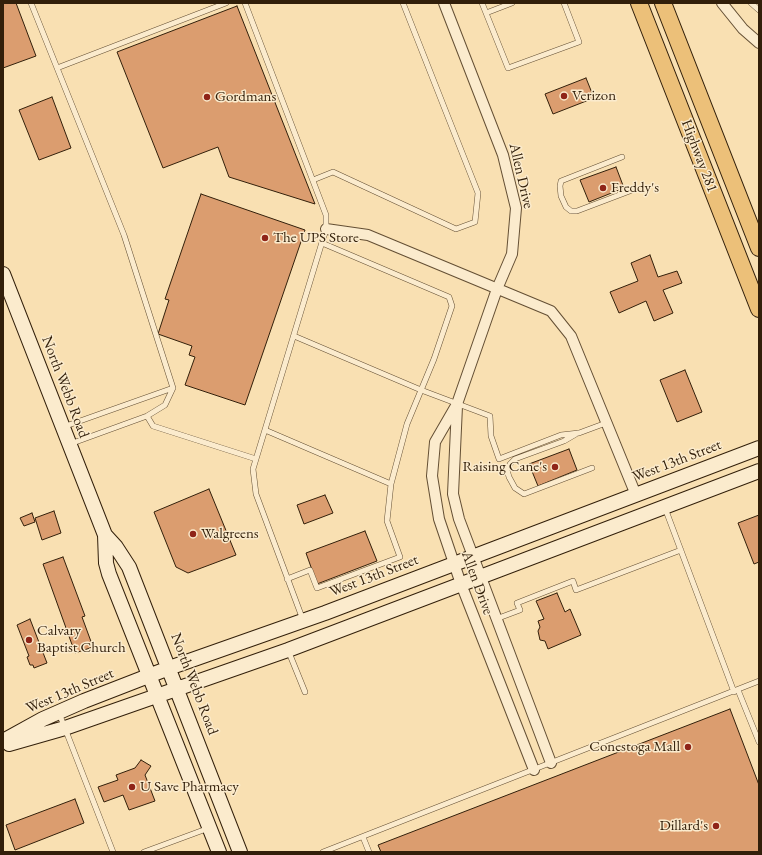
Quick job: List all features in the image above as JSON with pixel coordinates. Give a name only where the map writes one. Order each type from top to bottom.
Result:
[{"type":"highway","name":"Highway 281","points":[[639,3],[759,309]]},
{"type":"highway","name":"Highway 281","points":[[663,3],[759,248]]},
{"type":"main road","name":"North Webb Road","points":[[3,274],[105,535],[106,563],[109,574],[219,852]]},
{"type":"main road","name":"West 13th Street","points":[[3,741],[59,712],[169,668],[304,621],[759,448]]},
{"type":"main road","name":"West 13th Street","points":[[3,746],[65,728],[288,650],[759,471]]},
{"type":"main road","name":"North Webb Road","points":[[105,535],[116,547],[129,567],[240,852]]},
{"type":"street","name":"Allen Drive","points":[[444,3],[503,155],[516,208],[512,254],[497,289],[457,404],[435,442],[432,476],[439,519],[454,564],[534,770]]},
{"type":"street","points":[[722,3],[743,29],[759,43]]},
{"type":"street","points":[[326,229],[368,234],[551,312],[571,336],[636,495]]},
{"type":"street","name":"Allen Drive","points":[[457,404],[453,494],[459,519],[551,763]]},
{"type":"lane","points":[[30,3],[124,235],[173,388],[165,404],[146,416],[69,444]]},
{"type":"lane","points":[[57,68],[226,3]]},
{"type":"lane","points":[[245,3],[326,215],[326,229],[322,243],[253,469],[256,494],[304,621]]},
{"type":"lane","points":[[313,180],[333,172],[456,229],[474,222],[478,193],[403,3]]},
{"type":"lane","points":[[482,3],[508,68],[579,42],[564,3]]},
{"type":"lane","points":[[486,13],[512,3]]},
{"type":"lane","points":[[751,3],[759,10]]},
{"type":"lane","points":[[622,157],[561,181],[560,186],[566,207],[571,211],[577,211],[635,190]]},
{"type":"lane","points":[[287,578],[310,570],[317,588],[400,557],[387,521],[391,484],[407,424],[434,359],[452,306],[449,297],[322,243]]},
{"type":"lane","points":[[294,336],[421,390],[490,416],[491,436],[499,459],[561,435],[579,433]]},
{"type":"lane","points":[[62,427],[173,388]]},
{"type":"lane","points":[[146,416],[153,426],[256,459]]},
{"type":"lane","points":[[592,468],[524,494],[515,488],[507,470],[514,459],[564,441],[579,433],[606,423]]},
{"type":"lane","points":[[265,430],[391,484]]},
{"type":"lane","points":[[664,507],[736,691],[759,742]]},
{"type":"lane","points":[[496,619],[520,610],[517,602],[573,581],[576,590],[681,550]]},
{"type":"lane","points":[[288,650],[305,692]]},
{"type":"lane","points":[[324,852],[759,681]]},
{"type":"lane","points":[[59,712],[113,852]]},
{"type":"lane","points":[[144,852],[209,828]]},
{"type":"lane","points":[[362,837],[369,852]]},
{"type":"building","points":[[3,3],[16,3],[36,56],[3,68]]},
{"type":"building","points":[[237,6],[315,204],[229,177],[218,147],[163,168],[117,52]]},
{"type":"building","points":[[586,78],[594,98],[553,114],[545,94]]},
{"type":"building","points":[[52,97],[71,148],[39,160],[19,110]]},
{"type":"building","points":[[616,167],[624,188],[589,202],[580,180]]},
{"type":"building","points":[[201,194],[305,230],[245,405],[185,385],[195,357],[189,355],[192,346],[158,334],[169,300],[165,299]]},
{"type":"building","points":[[650,255],[658,277],[677,271],[682,283],[663,290],[673,313],[654,321],[646,301],[619,313],[610,292],[638,281],[631,263]]},
{"type":"building","points":[[685,370],[702,412],[677,422],[660,380]]},
{"type":"building","points":[[569,449],[577,470],[538,486],[529,464]]},
{"type":"building","points":[[209,489],[236,555],[188,573],[176,567],[154,512]]},
{"type":"building","points":[[325,495],[333,513],[304,524],[297,505]]},
{"type":"building","points":[[54,511],[61,533],[42,540],[35,518]]},
{"type":"building","points":[[32,513],[35,522],[24,526],[20,518]]},
{"type":"building","points":[[759,515],[759,562],[754,564],[738,523]]},
{"type":"building","points":[[365,531],[377,561],[317,584],[306,553]]},
{"type":"building","points":[[63,557],[85,616],[82,617],[93,647],[75,653],[43,564]]},
{"type":"building","points":[[557,593],[565,612],[570,609],[581,635],[548,649],[545,641],[540,640],[538,631],[540,627],[538,621],[544,619],[536,601]]},
{"type":"building","points":[[30,619],[47,663],[34,668],[33,665],[30,665],[27,657],[29,656],[17,625]]},
{"type":"building","name":"Conestoga Mall","points":[[730,709],[759,785],[759,852],[381,852],[378,845]]},
{"type":"building","points":[[141,760],[151,766],[145,775],[155,801],[129,810],[123,795],[104,802],[98,787],[118,780],[116,775],[135,768]]},
{"type":"building","points":[[75,799],[84,823],[15,850],[6,825]]},
{"type":"place","name":"Verizon","points":[[564,96]]},
{"type":"place","name":"Gordmans","points":[[207,97]]},
{"type":"place","name":"Freddy's","points":[[603,188]]},
{"type":"place","name":"The UPS Store","points":[[265,238]]},
{"type":"place","name":"Raising Cane's","points":[[555,467]]},
{"type":"place","name":"Walgreens","points":[[193,534]]},
{"type":"place","name":"Calvary Baptist Church","points":[[29,640]]},
{"type":"place","name":"Conestoga Mall","points":[[688,747]]},
{"type":"place","name":"U Save Pharmacy","points":[[132,787]]},
{"type":"place","name":"Dillard's","points":[[716,826]]}]
